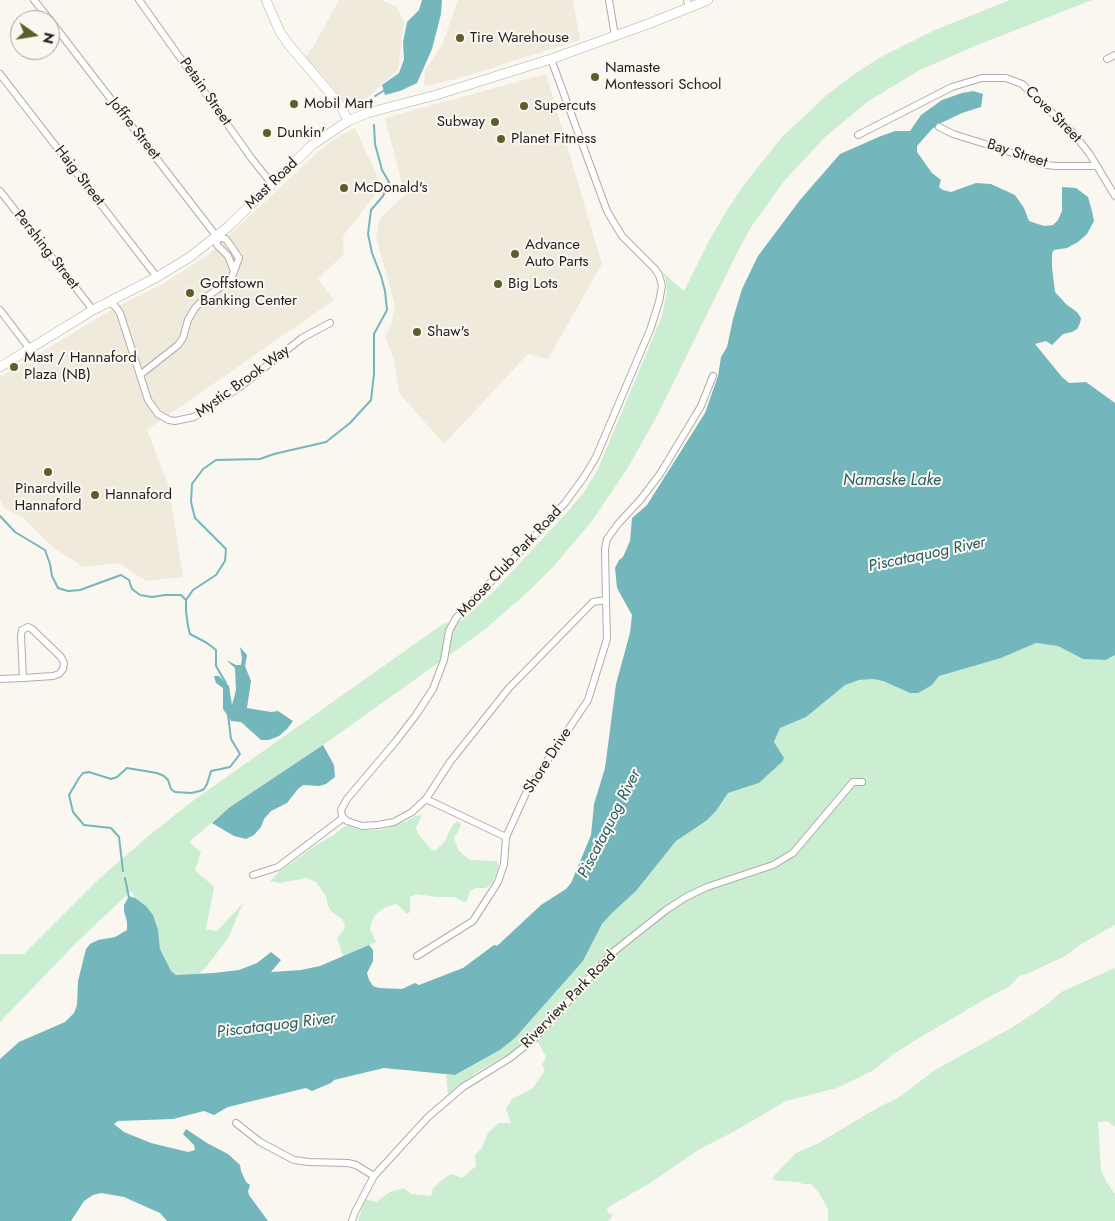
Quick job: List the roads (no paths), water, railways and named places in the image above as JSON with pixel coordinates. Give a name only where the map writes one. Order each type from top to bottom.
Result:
[{"type":"main road","points":[[266,0],[280,32],[341,106],[348,121]]},
{"type":"main road","name":"Mast Road","points":[[0,367],[28,348],[93,310],[157,277],[190,257],[217,237],[312,145],[348,121],[368,113],[503,75],[551,59],[615,36],[688,4],[708,0]]},
{"type":"street","name":"Joffre Street","points":[[34,0],[42,10]]},
{"type":"street","name":"Petain Street","points":[[139,0],[238,140],[272,184]]},
{"type":"street","points":[[609,0],[615,36]]},
{"type":"street","name":"Joffre Street","points":[[60,33],[217,237]]},
{"type":"street","points":[[1107,59],[1115,55]]},
{"type":"street","name":"Moose Club Park Road","points":[[343,818],[341,810],[346,799],[396,741],[429,696],[442,668],[449,631],[456,618],[560,508],[584,477],[596,457],[650,330],[659,302],[662,286],[659,275],[622,236],[607,211],[551,59]]},
{"type":"street","name":"Haig Street","points":[[0,74],[157,277]]},
{"type":"street","name":"Cove Street","points":[[858,135],[952,87],[982,78],[1006,78],[1022,84],[1060,119],[1080,141],[1114,194]]},
{"type":"street","name":"Bay Street","points":[[939,127],[953,134],[1051,166],[1097,166]]},
{"type":"street","name":"Pershing Street","points":[[0,191],[93,310]]},
{"type":"street","points":[[140,375],[178,345],[183,338],[188,320],[195,308],[231,279],[240,258],[226,239],[217,237],[217,245],[228,256],[234,271]]},
{"type":"street","name":"Mystic Brook Way","points":[[107,302],[115,306],[120,313],[148,400],[158,414],[169,420],[176,421],[188,420],[240,387],[302,338],[330,323]]},
{"type":"street","points":[[0,310],[28,348]]},
{"type":"street","points":[[253,875],[278,867],[343,818],[357,825],[387,824],[408,816],[426,799],[450,762],[509,688],[593,602],[606,600],[605,549],[607,539],[660,474],[701,406],[713,376]]},
{"type":"street","name":"Shore Drive","points":[[506,838],[534,779],[588,700],[607,639],[606,600]]},
{"type":"street","points":[[0,679],[22,678],[56,675],[62,672],[64,666],[61,657],[28,627],[22,630],[21,636],[22,678]]},
{"type":"street","name":"Riverview Park Road","points":[[352,1221],[354,1212],[374,1176],[396,1150],[445,1101],[463,1087],[510,1058],[534,1039],[601,964],[618,948],[666,910],[686,897],[707,887],[773,865],[793,854],[853,782],[862,782]]},
{"type":"street","points":[[417,956],[468,926],[478,915],[501,876],[506,853],[506,838],[426,799]]},
{"type":"street","points":[[236,1123],[260,1142],[294,1160],[348,1163],[356,1165],[374,1176]]},
{"type":"water","points":[[422,0],[442,0],[441,14],[432,49],[417,83],[400,91],[385,95],[382,85],[399,73],[404,59],[403,42],[407,22],[419,10]]},
{"type":"water","name":"Namaske Lake","points":[[973,91],[983,94],[981,107],[962,113],[939,124],[917,146],[917,152],[932,173],[941,180],[939,187],[951,192],[976,183],[991,184],[1015,195],[1024,208],[1029,221],[1044,226],[1053,225],[1058,220],[1062,211],[1062,187],[1076,188],[1088,197],[1092,211],[1094,221],[1087,234],[1067,248],[1054,250],[1052,253],[1055,292],[1067,305],[1077,312],[1081,318],[1080,323],[1077,329],[1063,334],[1052,345],[1046,341],[1035,344],[1069,383],[1086,382],[1115,403],[1115,655],[1106,660],[1083,659],[1058,646],[1036,643],[1001,658],[939,676],[932,685],[918,693],[910,693],[883,681],[873,679],[859,680],[845,685],[806,717],[780,728],[774,742],[784,758],[782,762],[759,783],[728,793],[716,811],[706,821],[676,841],[636,891],[602,924],[583,961],[515,1038],[500,1050],[455,1075],[384,1068],[334,1080],[312,1091],[306,1088],[228,1107],[214,1115],[204,1111],[173,1119],[118,1121],[114,1124],[124,1132],[151,1143],[188,1152],[195,1150],[194,1145],[183,1134],[186,1129],[228,1154],[240,1165],[246,1182],[250,1185],[249,1195],[268,1221],[167,1221],[160,1213],[124,1197],[101,1193],[93,1195],[84,1201],[71,1221],[0,1221],[0,1059],[19,1042],[65,1022],[74,1013],[77,1005],[78,981],[86,949],[90,944],[98,940],[115,937],[127,930],[124,905],[129,896],[146,906],[153,915],[158,930],[160,949],[171,971],[176,975],[239,970],[257,963],[271,952],[281,960],[271,972],[301,970],[320,966],[369,945],[373,950],[373,961],[367,973],[373,986],[402,989],[415,983],[419,985],[463,968],[494,945],[497,946],[541,905],[566,889],[571,883],[591,835],[594,804],[605,768],[616,684],[630,633],[632,615],[617,588],[615,568],[623,557],[630,541],[632,518],[647,505],[705,413],[718,376],[721,357],[727,347],[742,289],[758,256],[800,200],[840,154],[895,131],[910,131],[921,115],[942,100]]},
{"type":"water","points":[[240,647],[247,655],[245,666],[251,681],[247,708],[271,712],[278,711],[293,721],[279,736],[269,740],[261,740],[241,722],[231,721],[223,709],[223,688],[216,683],[214,676],[219,676],[229,686],[232,705],[236,690],[235,668],[226,660],[236,665],[241,665]]},
{"type":"water","points":[[323,745],[334,765],[335,777],[326,784],[319,786],[303,785],[287,803],[271,811],[254,835],[246,839],[234,836],[212,823],[230,807]]},
{"type":"waterway","points":[[375,96],[385,90]]},
{"type":"waterway","points":[[226,683],[216,666],[216,650],[190,634],[188,626],[186,600],[193,590],[216,575],[225,561],[226,549],[195,518],[191,502],[192,484],[203,469],[216,460],[260,459],[326,442],[350,423],[371,400],[374,374],[374,334],[387,310],[385,291],[372,253],[368,234],[371,210],[383,196],[389,182],[382,170],[375,144],[374,125]]},
{"type":"waterway","points":[[0,516],[15,532],[45,550],[52,576],[58,588],[68,591],[80,590],[121,575],[129,580],[132,589],[140,595],[152,597],[181,595],[186,600]]},
{"type":"waterway","points":[[123,871],[119,837],[111,828],[84,825],[73,812],[69,795],[79,778],[83,773],[89,772],[111,779],[117,777],[127,768],[164,776],[168,780],[171,789],[175,792],[191,793],[200,791],[207,784],[211,771],[230,767],[240,754],[231,739],[228,715]]},
{"type":"waterway","points":[[125,878],[129,898]]},
{"type":"place","name":"Tire Warehouse","points":[[460,38]]},
{"type":"place","name":"Namaste Montessori School","points":[[595,77]]},
{"type":"place","name":"Mobil Mart","points":[[294,104]]},
{"type":"place","name":"Supercuts","points":[[524,106]]},
{"type":"place","name":"Subway","points":[[495,122]]},
{"type":"place","name":"Dunkin'","points":[[267,133]]},
{"type":"place","name":"Planet Fitness","points":[[501,139]]},
{"type":"place","name":"McDonald's","points":[[344,188]]},
{"type":"place","name":"Advance Auto Parts","points":[[515,254]]},
{"type":"place","name":"Big Lots","points":[[498,284]]},
{"type":"place","name":"Goffstown Banking Center","points":[[190,293]]},
{"type":"place","name":"Shaw's","points":[[417,332]]},
{"type":"place","name":"Mast / Hannaford Plaza (NB)","points":[[14,367]]},
{"type":"place","name":"Pinardville Hannaford","points":[[48,472]]},
{"type":"place","name":"Hannaford","points":[[95,495]]},
{"type":"water label","name":"Piscataquog River","points":[[927,555]]},
{"type":"water label","name":"Piscataquog River","points":[[610,824]]},
{"type":"water label","name":"Piscataquog River","points":[[276,1026]]}]
